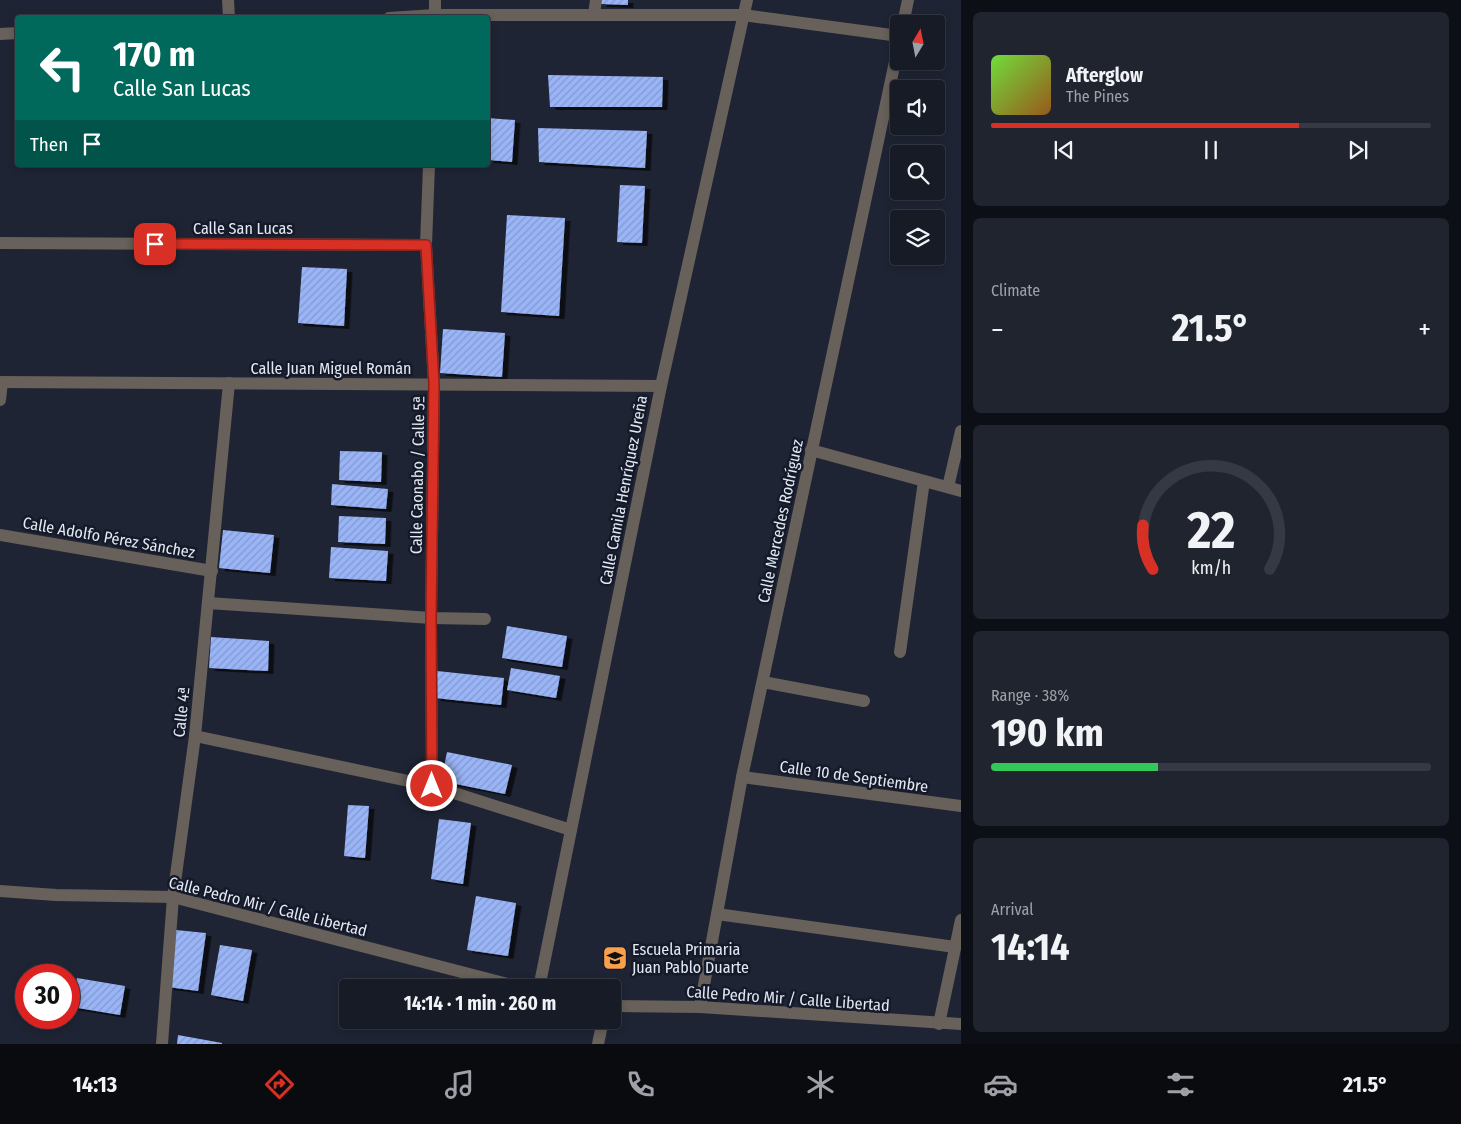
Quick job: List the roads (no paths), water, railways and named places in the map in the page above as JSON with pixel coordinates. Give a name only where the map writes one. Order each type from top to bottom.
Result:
[{"type":"street","points":[[228,0],[229,15]]},
{"type":"street","points":[[435,15],[436,0]]},
{"type":"street","points":[[594,14],[596,0]]},
{"type":"street","name":"Calle Camila Henríquez Ureña","points":[[541,979],[661,386],[746,0]]},
{"type":"street","points":[[905,15],[908,0]]},
{"type":"street","points":[[490,15],[594,14],[743,16],[890,35]]},
{"type":"street","points":[[0,34],[15,34]]},
{"type":"street","name":"Calle Mercedes Rodríguez","points":[[700,1007],[742,777],[893,70]]},
{"type":"street","name":"Calle Caonabo / Calle 5ª","points":[[429,167],[426,245],[434,384],[431,618],[432,786]]},
{"type":"street","name":"Calle San Lucas","points":[[0,244],[426,245]]},
{"type":"street","points":[[0,400],[1,382]]},
{"type":"street","name":"Calle Juan Miguel Román","points":[[1,382],[661,386]]},
{"type":"street","name":"Calle 4ª","points":[[162,1044],[173,897],[195,736],[229,383]]},
{"type":"street","points":[[948,487],[961,431]]},
{"type":"street","points":[[811,450],[961,490]]},
{"type":"street","points":[[900,652],[924,481]]},
{"type":"street","name":"Calle Adolfo Pérez Sánchez","points":[[0,535],[212,571]]},
{"type":"street","points":[[208,603],[484,620]]},
{"type":"street","points":[[763,682],[864,701]]},
{"type":"street","points":[[195,736],[432,786],[571,830]]},
{"type":"street","name":"Calle 10 de Septiembre","points":[[742,777],[961,806]]},
{"type":"street","name":"Calle Pedro Mir / Calle Libertad","points":[[0,891],[56,895],[173,897],[488,979]]},
{"type":"street","points":[[717,914],[955,947]]},
{"type":"street","points":[[939,1024],[961,920]]},
{"type":"street","name":"Calle Pedro Mir / Calle Libertad","points":[[621,1006],[700,1007],[961,1024]]},
{"type":"street","points":[[598,1044],[601,1029]]},
{"type":"place","name":"Escuela Primaria Juan Pablo Duarte","points":[[615,958]]}]
